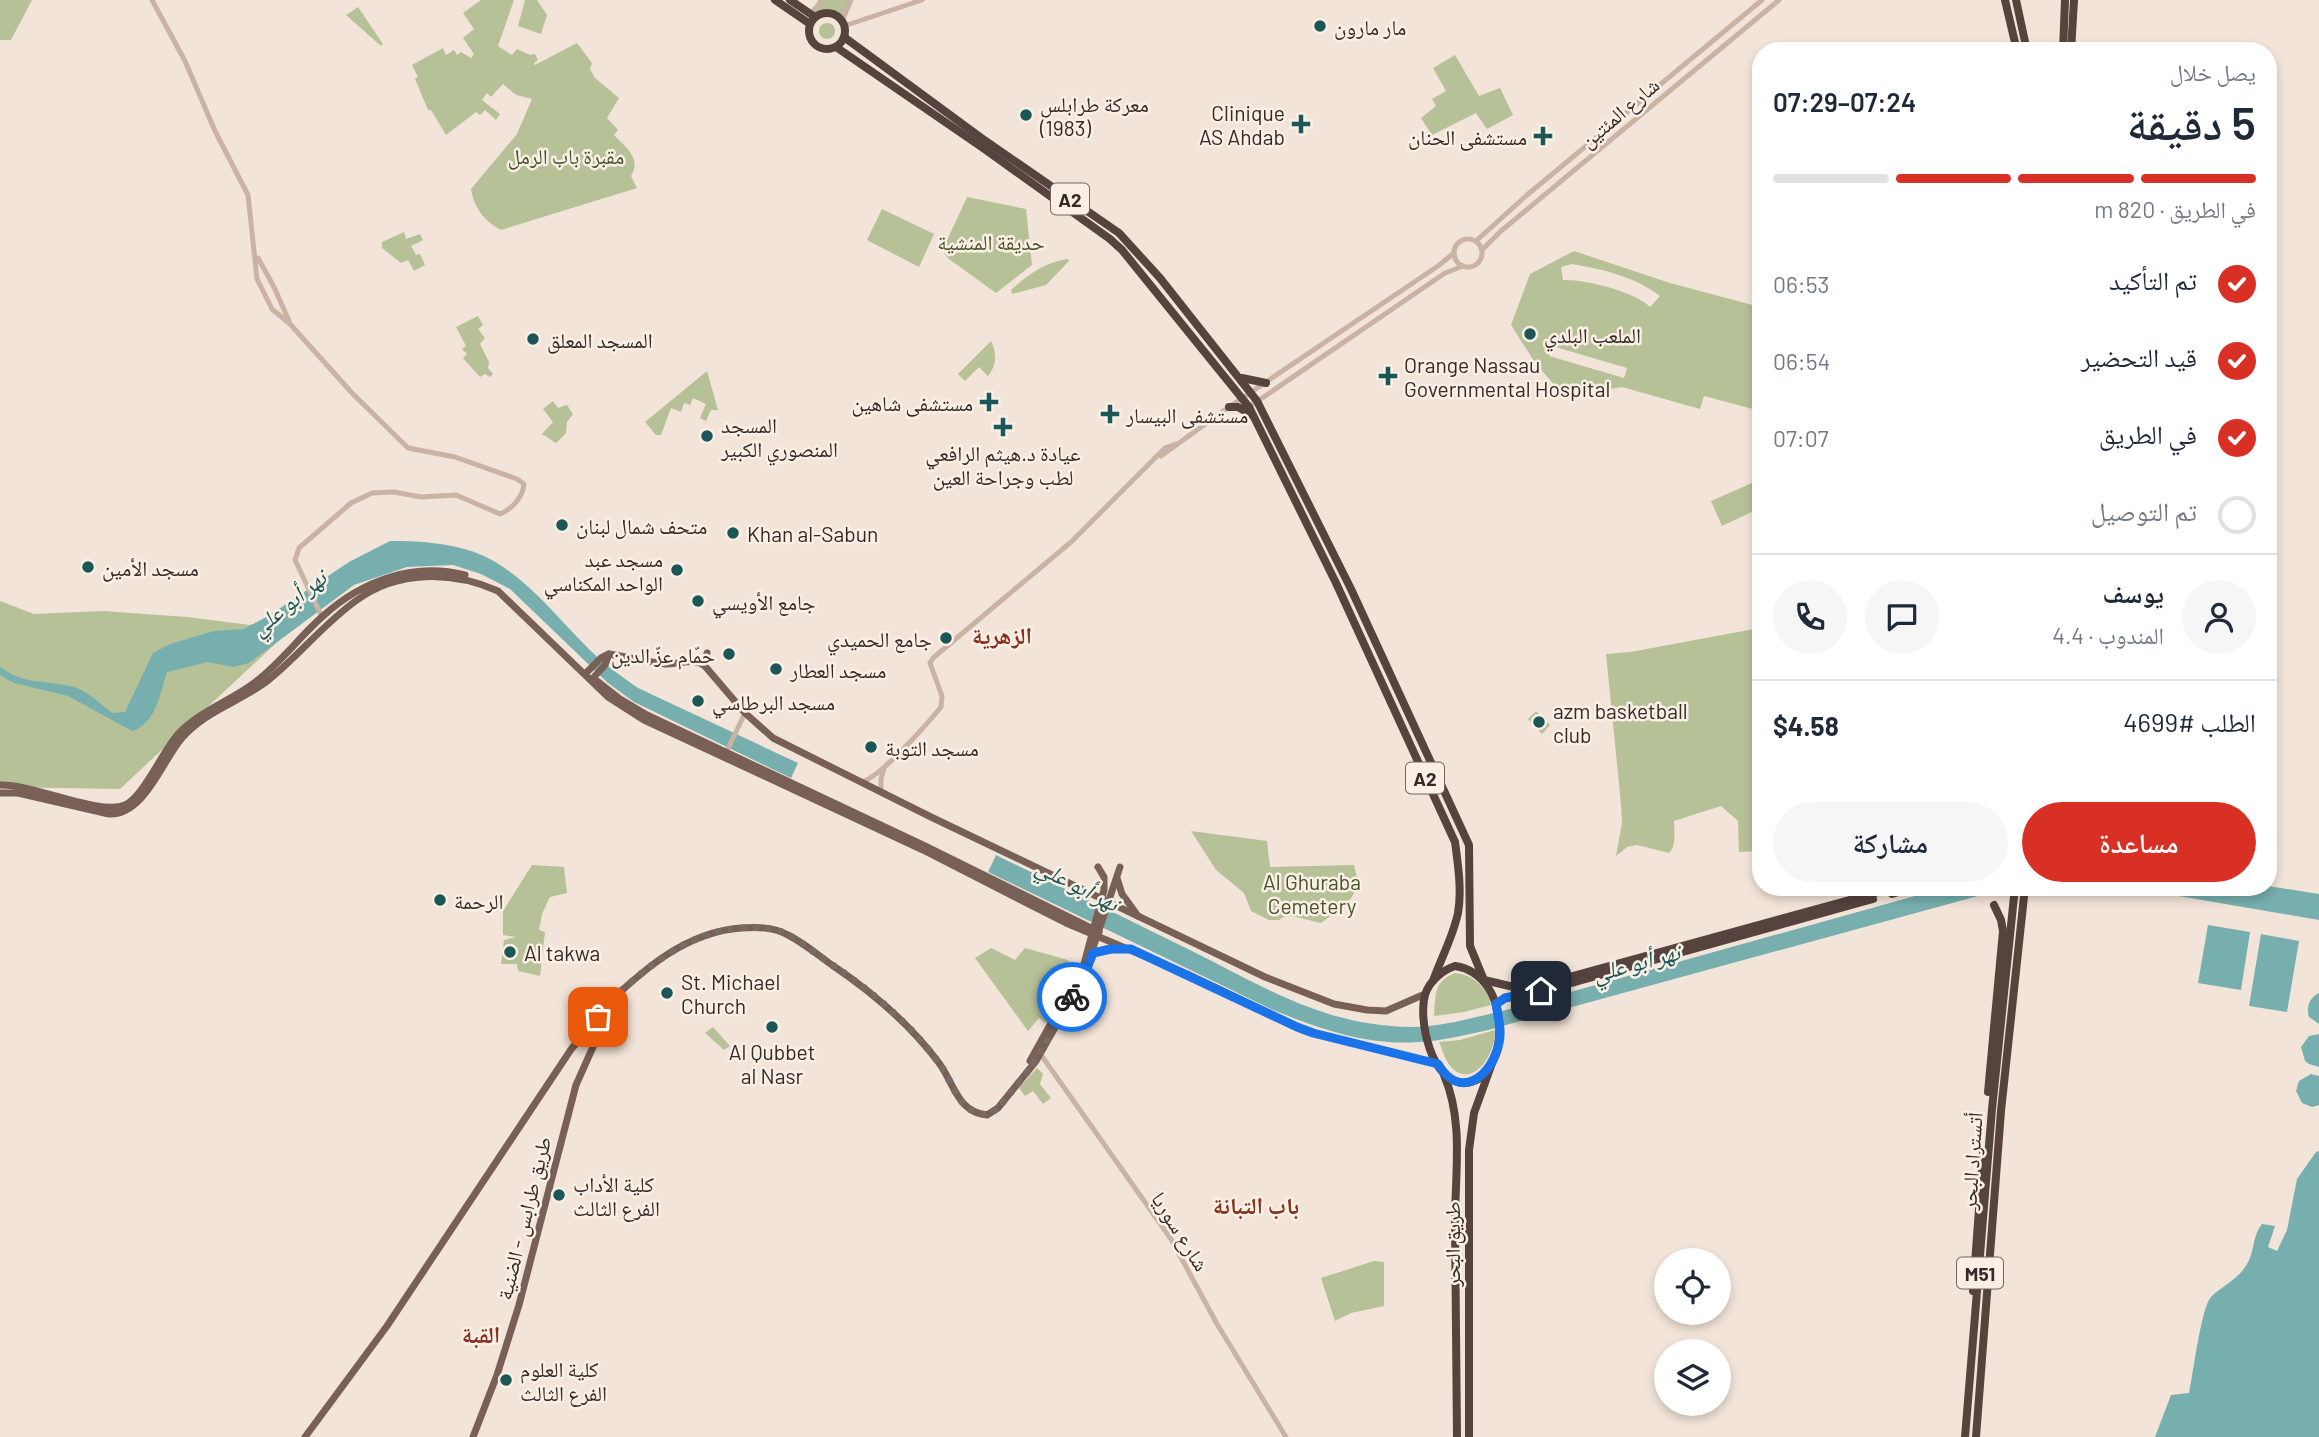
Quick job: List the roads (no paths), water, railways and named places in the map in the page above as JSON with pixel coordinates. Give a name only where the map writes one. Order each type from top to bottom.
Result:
[{"type":"highway","name":"A2","points":[[775,0],[814,19]]},
{"type":"highway","name":"A2","points":[[790,0],[814,19]]},
{"type":"highway","points":[[2005,0],[2015,42]]},
{"type":"highway","points":[[2016,0],[2025,42]]},
{"type":"highway","points":[[2064,42],[2069,1]]},
{"type":"highway","points":[[2069,1],[2071,42]]},
{"type":"highway","name":"A2","points":[[843,24],[838,17],[828,13],[814,19],[809,34],[813,43],[822,49],[836,47],[984,148],[1110,240],[1122,250],[1253,404],[1351,589],[1469,845],[1470,946],[1496,1004],[1501,1032],[1495,1055],[1485,1073],[1473,1082],[1463,1083],[1444,1075],[1428,1044],[1424,1020],[1425,994],[1433,981],[1458,909],[1458,862],[1455,842],[1336,583],[1255,417],[1253,404]]},
{"type":"highway","points":[[836,47],[844,37],[843,24]]},
{"type":"highway","name":"A2","points":[[844,37],[962,124],[1113,228],[1160,278],[1239,377],[1247,395]]},
{"type":"highway","points":[[1239,377],[1266,383]]},
{"type":"highway","points":[[1229,407],[1238,407],[1255,417]]},
{"type":"highway","points":[[1439,806],[1449,802]]},
{"type":"highway","points":[[1433,981],[1446,969],[1455,966],[1465,968],[1484,980],[1518,988],[1540,985],[1864,896]]},
{"type":"highway","points":[[1496,1004],[1505,998],[1575,982],[1883,896]]},
{"type":"highway","name":"أتستراد البحر","points":[[1965,1437],[2014,896]]},
{"type":"highway","name":"أتستراد البحر","points":[[1976,1437],[1996,1110],[2024,896]]},
{"type":"highway","points":[[1976,1318],[1972,1306],[1975,1260],[2003,931],[1994,905]]},
{"type":"highway","name":"طريق البحر","points":[[1469,1437],[1469,1150],[1475,1113],[1495,1055]]},
{"type":"highway","name":"طريق البحر","points":[[1444,1075],[1453,1095],[1458,1127],[1455,1177],[1457,1437]]},
{"type":"main road","points":[[0,785],[31,788],[108,807],[125,805],[144,784],[179,733],[194,719],[256,682],[321,616],[351,594],[399,573],[458,573],[485,581],[512,597],[592,673],[639,711],[923,850],[1313,1033],[1438,1064]]},
{"type":"main road","points":[[0,793],[18,793],[109,814],[123,813],[138,802],[172,751],[193,727],[258,688],[279,672],[344,610],[368,593],[400,580],[422,576],[457,578],[498,591],[617,704],[645,720],[726,752]]},
{"type":"main road","points":[[279,672],[318,628],[321,616]]},
{"type":"main road","points":[[704,664],[707,653]]},
{"type":"main road","points":[[592,673],[606,658],[664,663],[692,660],[704,664],[745,713],[773,738],[1063,879],[1104,904],[1265,977],[1334,1004],[1386,1011],[1425,994]]},
{"type":"main road","points":[[1098,867],[1105,881],[1104,904]]},
{"type":"main road","points":[[1038,1051],[1078,976],[1119,871],[1122,894],[1141,919]]},
{"type":"main road","points":[[305,1437],[387,1326],[572,1048],[588,1031],[593,1021],[602,1015],[605,1006],[650,966],[695,938],[725,929],[770,929],[788,934],[877,998],[938,1062],[964,1106],[983,1115],[998,1108],[1049,1035],[1083,978],[1093,953],[1096,931]]},
{"type":"main road","points":[[1093,953],[1131,949]]},
{"type":"main road","name":"طريق طرابس - الضنية","points":[[473,1437],[519,1305],[576,1085],[597,1038],[610,1024],[609,1018],[602,1015]]},
{"type":"main road","points":[[588,1031],[597,1038]]},
{"type":"street","points":[[152,0],[185,61],[215,131],[248,195],[257,279],[272,309],[290,324],[361,403],[408,448],[455,457],[517,479],[524,484],[519,498],[510,509],[500,514],[456,495],[372,493],[351,503],[297,552],[295,560],[321,616]]},
{"type":"street","points":[[814,19],[821,0]]},
{"type":"street","points":[[843,24],[851,0]]},
{"type":"street","points":[[843,24],[922,0]]},
{"type":"street","name":"شارع المئتين","points":[[1476,242],[1490,227],[1762,0]]},
{"type":"street","name":"شارع المئتين","points":[[1482,250],[1501,231],[1779,0]]},
{"type":"street","points":[[1557,171],[1563,179]]},
{"type":"street","points":[[861,782],[884,767],[943,703],[931,660],[1055,555],[1153,462],[1175,444],[1397,294],[1454,253],[1463,240],[1476,242],[1482,250],[1476,265],[1463,266],[1438,278],[1253,404]]},
{"type":"street","points":[[1454,253],[1463,266]]},
{"type":"street","points":[[256,255],[274,286],[290,324]]},
{"type":"street","points":[[726,752],[745,713]]},
{"type":"street","points":[[881,792],[884,767]]},
{"type":"street","name":"شارع سوريا","points":[[1038,1051],[1171,1239],[1209,1309],[1286,1437]]},
{"type":"water","points":[[390,541],[450,546],[484,556],[499,564],[525,584],[590,650],[624,678],[638,688],[798,763],[791,778],[634,702],[608,683],[510,589],[481,574],[453,565],[407,567],[354,585],[249,663],[234,667],[208,662],[167,672],[152,715],[147,722],[132,731],[68,696],[14,683],[0,675],[0,667],[18,677],[76,688],[112,713],[125,712],[153,653],[170,644],[214,631],[244,629],[270,615],[349,562]]},
{"type":"water","points":[[996,855],[1297,1002],[1351,1020],[1411,1027],[1447,1023],[1506,1010],[1915,896],[1978,896],[1488,1030],[1453,1038],[1399,1043],[1343,1034],[1271,1009],[988,872]]},
{"type":"water","points":[[2277,887],[2319,894],[2319,920],[2179,896],[2277,896]]},
{"type":"water","points":[[2208,925],[2250,932],[2241,990],[2198,983]]},
{"type":"water","points":[[2261,934],[2299,941],[2287,1012],[2249,1006]]},
{"type":"water","points":[[2319,993],[2319,1024],[2309,1017],[2308,1010],[2309,1003]]},
{"type":"water","points":[[2319,1034],[2319,1067],[2305,1061],[2301,1047],[2309,1036]]},
{"type":"water","points":[[2311,1074],[2319,1076],[2319,1105],[2312,1107],[2302,1103],[2296,1091],[2299,1081]]},
{"type":"water","points":[[2319,1151],[2319,1437],[2155,1437],[2171,1395],[2189,1393],[2201,1327],[2211,1297],[2243,1270],[2250,1259],[2262,1224],[2275,1226],[2268,1247],[2277,1251],[2287,1230],[2297,1179]]},
{"type":"place","name":"مار مارون","points":[[1320,26]]},
{"type":"place","name":"معركة طرابلس (1983)","points":[[1026,115]]},
{"type":"place","name":"Clinique AS Ahdab","points":[[1301,124]]},
{"type":"place","name":"مستشفى الحنان","points":[[1543,136]]},
{"type":"place","name":"الملعب البلدي","points":[[1530,334]]},
{"type":"place","name":"المسجد المعلق","points":[[533,339]]},
{"type":"place","name":"Orange Nassau Governmental Hospital","points":[[1388,376]]},
{"type":"place","name":"مستشفى شاهين","points":[[989,402]]},
{"type":"place","name":"مستشفی البيسار","points":[[1110,414]]},
{"type":"place","name":"عيادة د.هيثم الرافعي لطب وجراحة العين","points":[[1003,427]]},
{"type":"place","name":"المسجد المنصوري الكبير","points":[[707,436]]},
{"type":"place","name":"متحف شمال لبنان","points":[[562,525]]},
{"type":"place","name":"Khan al-Sabun","points":[[733,533]]},
{"type":"place","name":"مسجد الأمين","points":[[88,567]]},
{"type":"place","name":"مسجد عبد الواحد المكناسي","points":[[677,570]]},
{"type":"place","name":"جامع الأويسي","points":[[698,601]]},
{"type":"place","name":"جامع الحميدي","points":[[946,638]]},
{"type":"place","name":"حمّام عزّ الدين","points":[[729,654]]},
{"type":"place","name":"مسجد العطار","points":[[776,669]]},
{"type":"place","name":"مسجد البرطاسي","points":[[698,701]]},
{"type":"place","name":"azm basketball club","points":[[1539,722]]},
{"type":"place","name":"مسجد التوبة","points":[[871,747]]},
{"type":"place","name":"الرحمة","points":[[440,900]]},
{"type":"place","name":"Al takwa","points":[[510,952]]},
{"type":"place","name":"St. Michael Church","points":[[667,993]]},
{"type":"place","name":"Al Qubbet al Nasr","points":[[772,1027]]},
{"type":"place","name":"كلية الأداب الفرع الثالث","points":[[559,1195]]},
{"type":"place","name":"كلية العلوم الفرع الثالث","points":[[506,1380]]},
{"type":"district","name":"الزهرية","points":[[1002,635]]},
{"type":"district","name":"باب التبانة","points":[[1256,1205]]},
{"type":"district","name":"القبة","points":[[481,1334]]},
{"type":"park label","name":"مقبرة باب الرمل","points":[[566,155]]},
{"type":"park label","name":"حديقة المنشية","points":[[991,241]]},
{"type":"park label","name":"Al Ghuraba Cemetery","points":[[1312,893]]},
{"type":"water label","name":"نهر أبو علي","points":[[288,602]]},
{"type":"water label","name":"نهر أبو علي","points":[[1078,884]]},
{"type":"water label","name":"نهر أبو علي","points":[[1636,962]]}]
